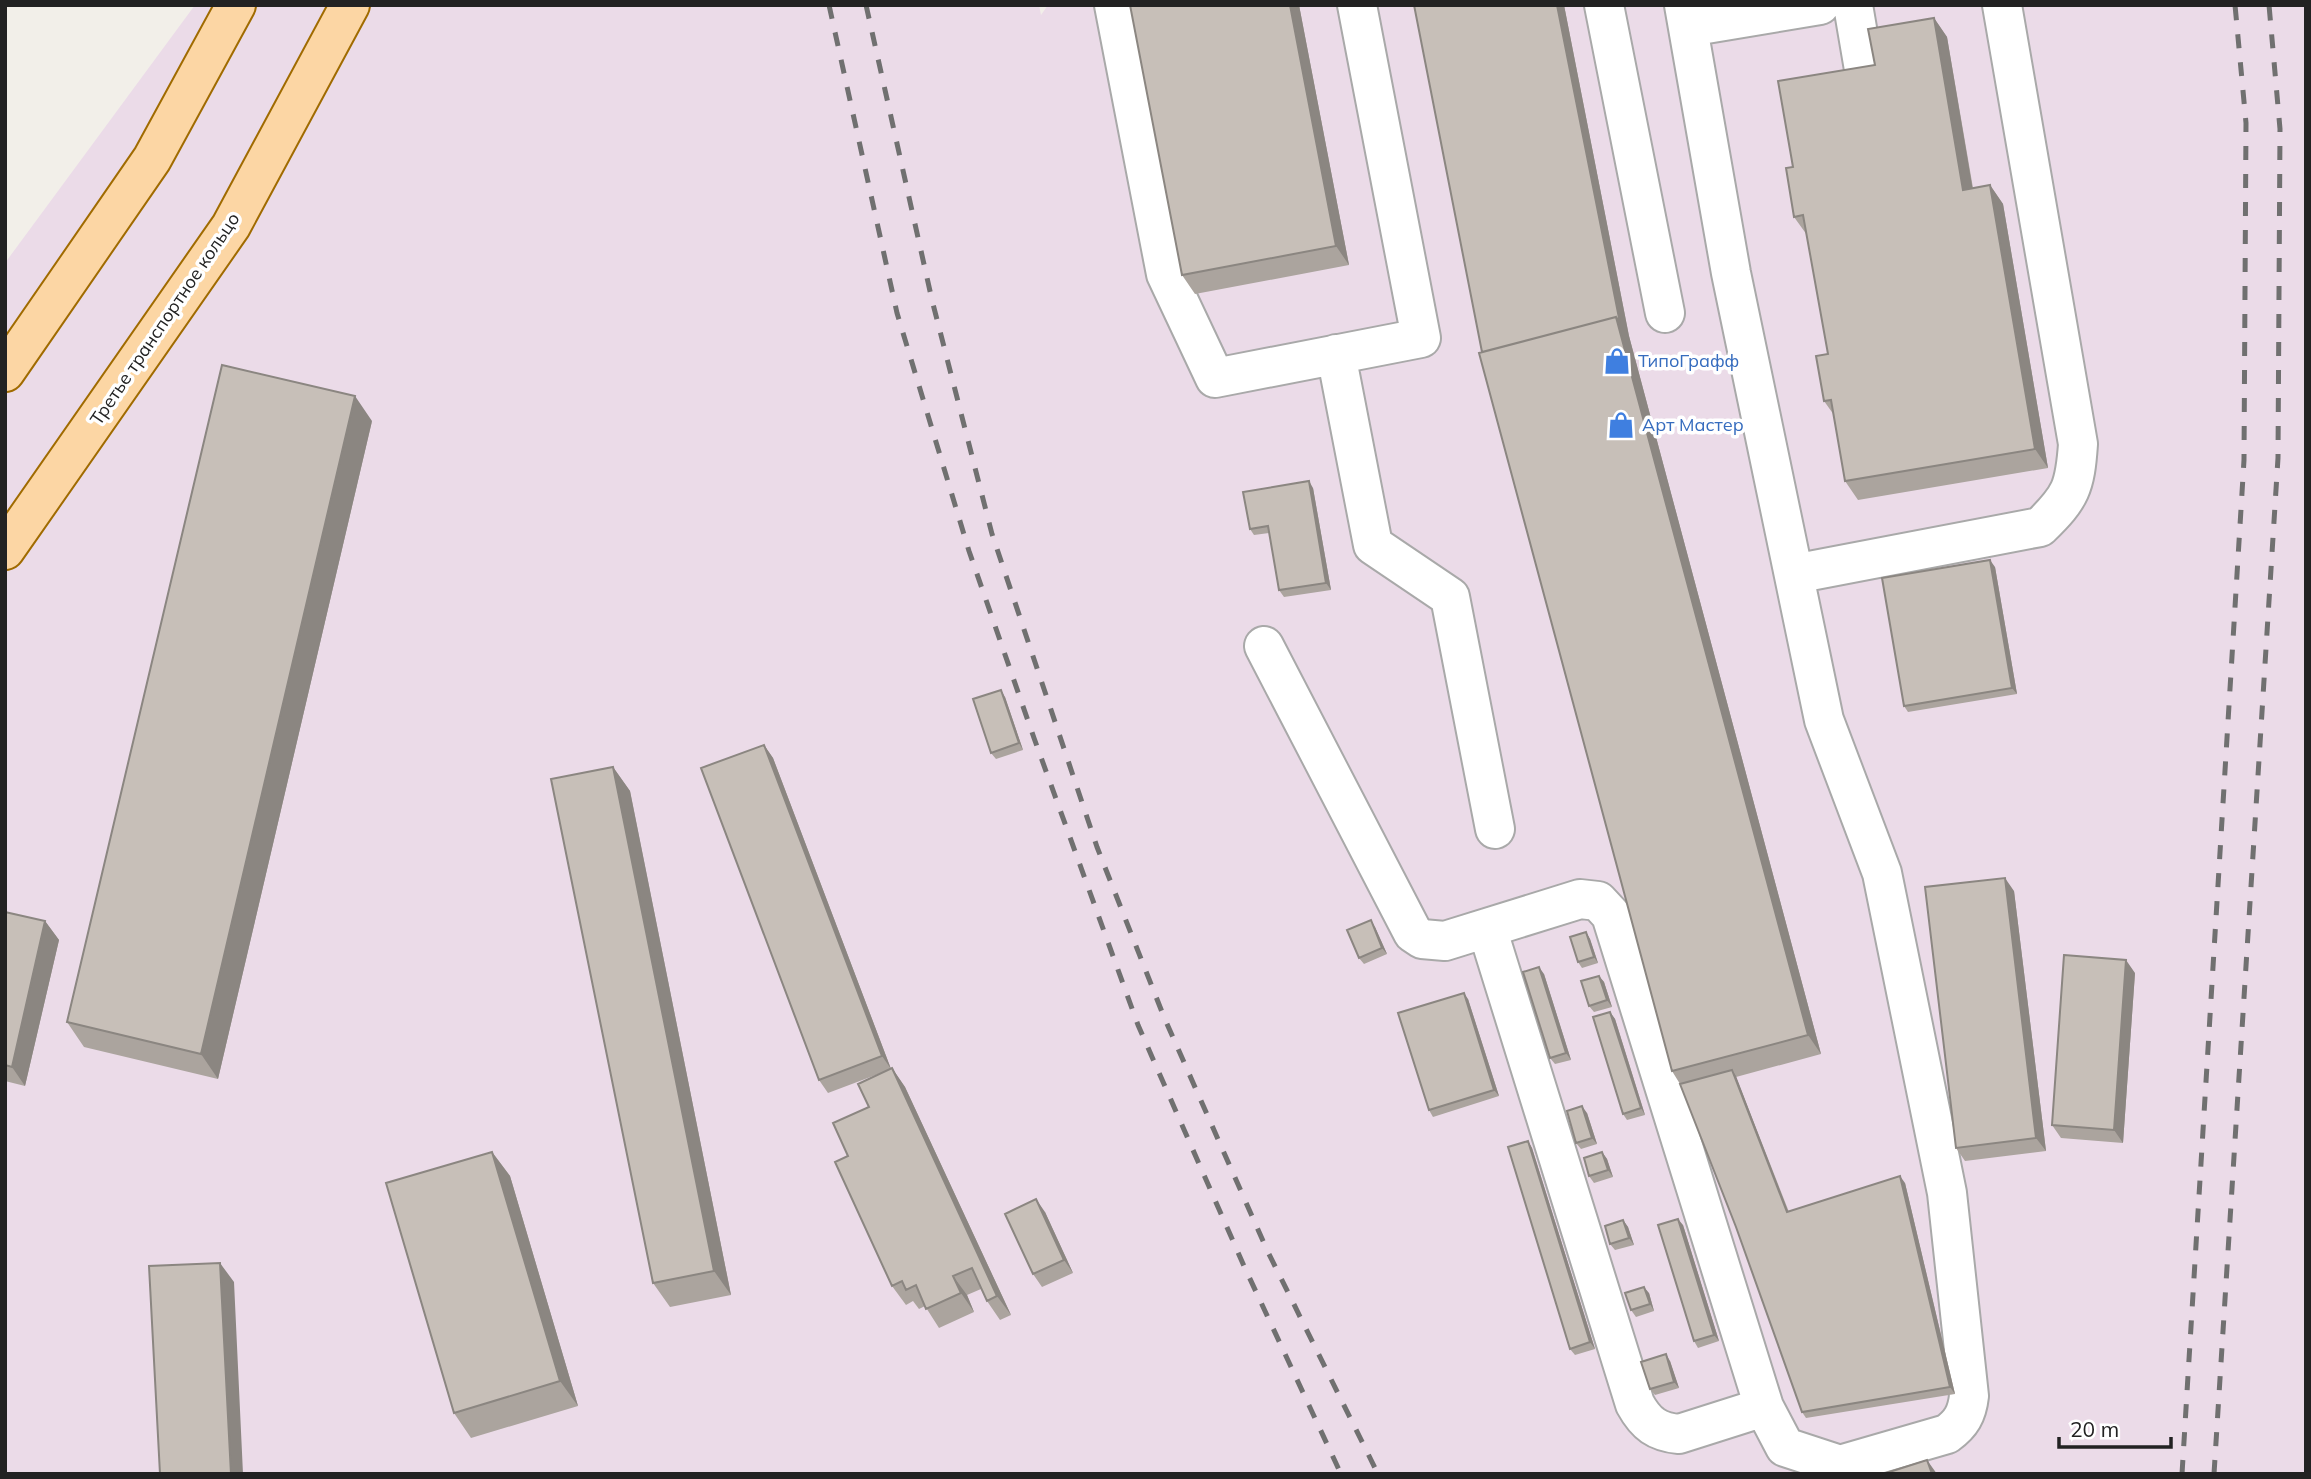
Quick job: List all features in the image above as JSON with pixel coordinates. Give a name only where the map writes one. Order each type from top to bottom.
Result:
[{"type":"main road","points":[[5,372],[152,159],[236,5]]},
{"type":"main road","name":"Третье транспортное кольцо","points":[[5,550],[231,226],[350,5]]},
{"type":"lane","points":[[1114,5],[1166,274],[1214,377],[1421,338],[1357,5]]},
{"type":"lane","points":[[1604,5],[1665,313]]},
{"type":"lane","points":[[1264,646],[1413,933],[1433,942],[1580,900],[1598,901],[1611,915],[1764,1407],[1785,1447],[1840,1469],[1947,1434],[1963,1420],[1969,1396],[1947,1193],[1882,873],[1824,720],[1731,273],[1686,16],[1819,5]]},
{"type":"lane","points":[[1853,5],[1867,87]]},
{"type":"lane","points":[[1794,574],[2040,527],[2061,506],[2076,479],[2078,444],[2002,5]]},
{"type":"lane","points":[[1336,354],[1373,545],[1450,597],[1495,829]]},
{"type":"lane","points":[[1487,928],[1639,1411],[1652,1427],[1665,1433],[1679,1434],[1764,1407]]},
{"type":"shaded area","points":[[195,5],[1039,5],[1041,15],[1048,5],[2306,5],[2306,1474],[5,1474],[5,263]]},
{"type":"building","points":[[1130,5],[1290,5],[1336,246],[1182,275]]},
{"type":"building","points":[[1414,5],[1557,5],[1620,323],[1616,317],[1482,352]]},
{"type":"building","points":[[1934,18],[1963,190],[1990,185],[2035,449],[1845,481],[1831,400],[1824,401],[1816,356],[1828,354],[1803,215],[1794,217],[1786,168],[1793,167],[1778,81],[1875,65],[1868,29]]},
{"type":"building","points":[[1616,317],[1808,1035],[1672,1071],[1479,353]]},
{"type":"building","points":[[222,365],[355,396],[201,1054],[67,1022]]},
{"type":"building","points":[[1309,481],[1326,583],[1279,590],[1268,526],[1250,529],[1243,492]]},
{"type":"building","points":[[1990,560],[2012,688],[1904,706],[1882,578]]},
{"type":"building","points":[[1001,690],[1019,743],[991,753],[973,699]]},
{"type":"building","points":[[764,745],[882,1056],[819,1080],[701,768]]},
{"type":"building","points":[[613,767],[714,1271],[653,1283],[551,779]]},
{"type":"building","points":[[2005,878],[2036,1138],[1956,1148],[1925,887]]},
{"type":"building","points":[[5,912],[45,921],[12,1067],[5,1065]]},
{"type":"building","points":[[1371,920],[1382,948],[1359,958],[1347,930]]},
{"type":"building","points":[[1586,932],[1594,957],[1578,962],[1570,937]]},
{"type":"building","points":[[2064,955],[2126,960],[2114,1130],[2052,1125]]},
{"type":"building","points":[[1539,967],[1566,1053],[1550,1058],[1523,972]]},
{"type":"building","points":[[1599,976],[1607,1000],[1589,1006],[1581,981]]},
{"type":"building","points":[[1464,993],[1494,1090],[1429,1110],[1398,1013]]},
{"type":"building","points":[[1610,1012],[1641,1108],[1623,1114],[1593,1017]]},
{"type":"building","points":[[892,1068],[997,1296],[987,1301],[972,1268],[953,1276],[961,1293],[926,1309],[916,1285],[906,1290],[902,1281],[892,1286],[835,1162],[848,1156],[833,1123],[869,1107],[858,1084]]},
{"type":"building","points":[[1732,1070],[1787,1212],[1900,1176],[1950,1387],[1802,1412],[1736,1227],[1680,1084]]},
{"type":"building","points":[[1582,1106],[1592,1138],[1576,1143],[1567,1111]]},
{"type":"building","points":[[1528,1141],[1590,1342],[1570,1349],[1508,1147]]},
{"type":"building","points":[[492,1152],[560,1381],[454,1413],[386,1183]]},
{"type":"building","points":[[1602,1152],[1608,1170],[1589,1176],[1584,1158]]},
{"type":"building","points":[[1036,1199],[1064,1260],[1033,1274],[1005,1214]]},
{"type":"building","points":[[1678,1219],[1714,1335],[1694,1341],[1658,1225]]},
{"type":"building","points":[[1623,1220],[1629,1238],[1610,1244],[1605,1226]]},
{"type":"building","points":[[220,1263],[231,1474],[160,1474],[149,1266]]},
{"type":"building","points":[[1644,1287],[1650,1304],[1631,1310],[1625,1293]]},
{"type":"building","points":[[1666,1354],[1674,1382],[1650,1389],[1641,1362]]},
{"type":"building","points":[[1927,1460],[1932,1474],[1883,1474]]},
{"type":"railway","points":[[829,5],[897,313],[969,551],[1034,738],[1138,1025],[1244,1266],[1341,1474]]},
{"type":"railway","points":[[866,5],[932,300],[992,534],[1097,847],[1164,1017],[1267,1250],[1378,1474]]},
{"type":"railway","points":[[2182,1474],[2244,460],[2246,123],[2235,5]]},
{"type":"railway","points":[[2214,1474],[2278,458],[2280,129],[2269,5]]},
{"type":"place","name":"ТипоГрафф","points":[[1617,361]]},
{"type":"place","name":"Арт Мастер","points":[[1621,425]]}]
